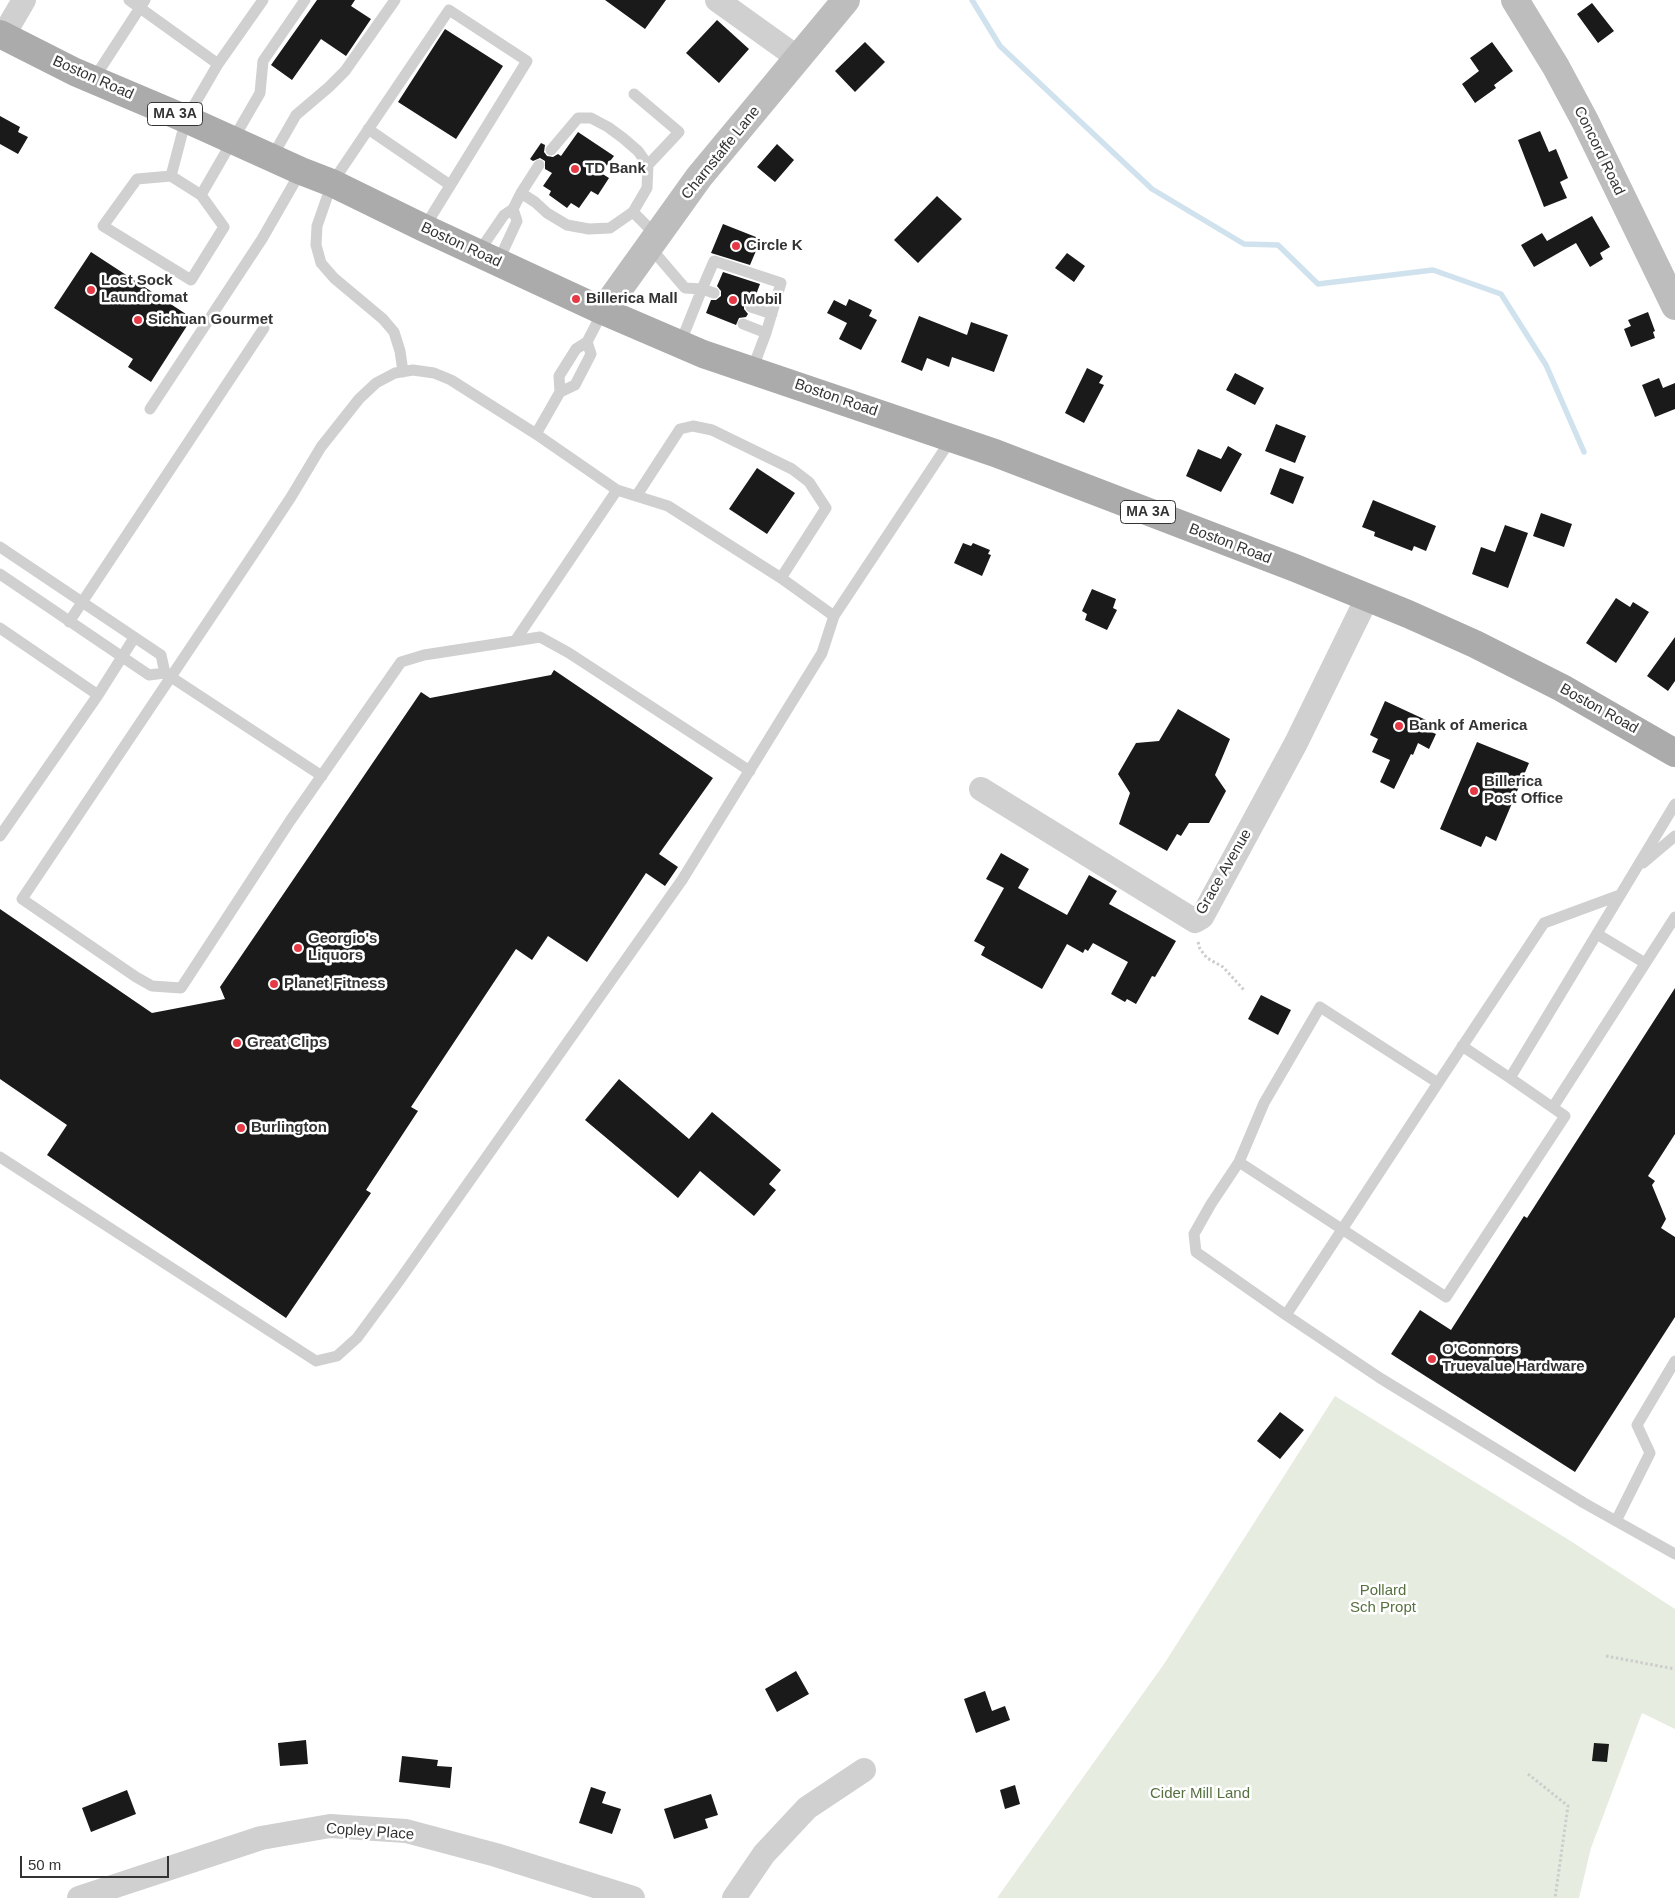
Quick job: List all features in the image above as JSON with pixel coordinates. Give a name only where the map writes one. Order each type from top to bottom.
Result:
[{"type":"main road","name":"Charnstaffe Lane","points":[[603,311],[699,177],[846,0]]},
{"type":"main road","name":"Concord Road","points":[[1518,1],[1585,121],[1675,306]]},
{"type":"main road","name":"Boston Road","points":[[1,35],[93,80],[186,119],[233,142],[332,182],[488,258],[680,344],[952,438],[1295,568],[1475,644],[1562,688],[1675,753]]},
{"type":"street","points":[[1,35],[24,0]]},
{"type":"street","points":[[717,0],[798,58]]},
{"type":"street","name":"Grace Avenue","points":[[981,789],[1195,922],[1202,917],[1291,751],[1367,598]]},
{"type":"street","points":[[734,1898],[764,1854],[807,1808],[864,1770]]},
{"type":"street","name":"Copley Place","points":[[79,1898],[261,1838],[330,1826],[406,1831],[496,1855],[633,1898]]},
{"type":"lane","points":[[129,0],[143,4],[218,64]]},
{"type":"lane","points":[[171,176],[186,119],[218,64],[263,0]]},
{"type":"lane","points":[[201,195],[260,93],[263,61],[305,0]]},
{"type":"lane","points":[[272,157],[296,115],[345,71],[395,0]]},
{"type":"lane","points":[[93,80],[143,4]]},
{"type":"lane","points":[[403,372],[400,351],[394,332],[383,319],[334,278],[321,263],[316,245],[317,226],[332,182],[449,10],[527,62],[424,228]]},
{"type":"lane","points":[[634,94],[679,132],[648,165]]},
{"type":"lane","points":[[521,193],[535,202],[546,213],[567,226],[610,228],[633,212],[647,188],[648,165],[638,151],[608,127],[591,118],[578,118],[552,150]]},
{"type":"lane","points":[[368,128],[450,185]]},
{"type":"lane","points":[[488,258],[504,215],[513,209],[539,165]]},
{"type":"lane","points":[[150,409],[262,239],[301,171]]},
{"type":"lane","points":[[171,176],[201,195],[224,226],[191,280],[103,226],[137,179],[171,176]]},
{"type":"lane","points":[[488,258],[517,221],[513,209]]},
{"type":"lane","points":[[633,212],[685,288],[702,289],[714,293]]},
{"type":"lane","points":[[680,344],[714,261],[781,284],[752,370]]},
{"type":"lane","points":[[696,305],[708,309]]},
{"type":"lane","points":[[751,307],[772,314]]},
{"type":"lane","points":[[536,434],[560,392],[559,376],[576,349],[588,342],[603,311]]},
{"type":"lane","points":[[743,324],[766,333]]},
{"type":"lane","points":[[69,622],[264,328]]},
{"type":"lane","points":[[560,392],[575,385],[591,354],[588,342]]},
{"type":"lane","points":[[750,771],[576,657],[540,637],[424,655],[401,662],[285,829],[181,988],[152,986],[22,899],[168,675],[291,497],[321,446],[359,398],[376,383],[395,373],[413,370],[434,373],[452,380],[536,434],[617,490],[668,506],[781,578],[834,616]]},
{"type":"lane","points":[[637,495],[680,429],[694,426],[712,430],[792,469],[810,482],[826,508],[781,578]]},
{"type":"lane","points":[[0,1157],[316,1361],[337,1356],[356,1338],[399,1281],[682,880],[822,653],[834,616],[952,438]]},
{"type":"lane","points":[[515,641],[617,490]]},
{"type":"lane","points":[[0,547],[161,656],[168,675]]},
{"type":"lane","points":[[0,574],[149,675],[168,675],[322,776]]},
{"type":"lane","points":[[0,628],[98,695]]},
{"type":"lane","points":[[0,836],[98,695],[134,638]]},
{"type":"lane","points":[[1510,1078],[1675,804]]},
{"type":"lane","points":[[1636,868],[1675,836]]},
{"type":"lane","points":[[1286,1315],[1544,923],[1620,895]]},
{"type":"lane","points":[[1553,1107],[1675,917]]},
{"type":"lane","points":[[1597,934],[1645,963]]},
{"type":"lane","points":[[1438,1083],[1320,1007],[1264,1103],[1239,1162],[1210,1204],[1194,1234],[1196,1252],[1380,1378],[1584,1504],[1675,1554]]},
{"type":"lane","points":[[1239,1162],[1446,1297],[1565,1116],[1462,1046]]},
{"type":"lane","points":[[1616,1521],[1650,1453],[1637,1425],[1675,1361]]},
{"type":"path","points":[[1195,922],[1200,949],[1207,958],[1222,967],[1244,990]]},
{"type":"path","points":[[1606,1656],[1675,1669]]},
{"type":"path","points":[[1528,1774],[1568,1806],[1555,1898]]},
{"type":"green space","name":"Pollard Sch Propt","points":[[1335,1396],[1569,1540],[1675,1609],[1675,1729],[1642,1713],[1591,1848],[1579,1898],[997,1898],[1164,1664]]},
{"type":"building","points":[[317,0],[355,0],[351,6],[371,19],[346,56],[321,39],[292,80],[271,65]]},
{"type":"building","points":[[605,0],[666,0],[645,29]]},
{"type":"building","points":[[1592,3],[1614,31],[1598,43],[1577,14]]},
{"type":"building","points":[[717,20],[749,49],[719,83],[686,53]]},
{"type":"building","points":[[445,29],[503,66],[456,139],[398,102]]},
{"type":"building","points":[[865,42],[885,62],[855,92],[835,71]]},
{"type":"building","points":[[1492,42],[1513,71],[1494,85],[1496,88],[1475,103],[1462,84],[1479,71],[1470,58]]},
{"type":"building","points":[[0,116],[20,127],[18,132],[28,137],[18,154],[0,144]]},
{"type":"building","points":[[1540,131],[1549,152],[1556,149],[1568,178],[1560,182],[1567,198],[1544,207],[1518,140]]},
{"type":"building","name":"TD Bank","points":[[578,132],[614,156],[601,173],[609,178],[598,195],[591,191],[579,208],[571,203],[567,208],[549,195],[551,191],[543,186],[552,173],[545,169],[545,161],[540,158],[533,161],[530,159],[541,143],[545,145],[544,152],[547,156],[553,157],[558,154],[561,156]]},
{"type":"building","points":[[777,144],[794,160],[775,182],[757,167]]},
{"type":"building","points":[[937,196],[962,219],[918,263],[894,240]]},
{"type":"building","points":[[1592,216],[1610,247],[1600,253],[1603,259],[1590,267],[1576,243],[1534,267],[1521,245],[1542,233],[1547,241]]},
{"type":"building","name":"Circle K","points":[[723,224],[761,239],[750,265],[711,253]]},
{"type":"building","points":[[91,252],[192,318],[151,382],[128,367],[133,359],[54,308]]},
{"type":"building","points":[[1067,253],[1085,266],[1074,282],[1055,268]]},
{"type":"building","name":"Mobil","points":[[723,272],[760,284],[754,300],[749,300],[744,304],[744,309],[748,314],[746,317],[739,318],[736,325],[706,313],[711,300],[716,300],[721,296],[721,291],[717,286]]},
{"type":"building","points":[[849,299],[872,310],[869,316],[877,320],[861,350],[839,339],[847,323],[827,313],[834,300],[846,306]]},
{"type":"building","points":[[1648,312],[1655,331],[1653,332],[1655,338],[1631,347],[1624,329],[1631,326],[1628,320]]},
{"type":"building","points":[[919,316],[967,335],[971,322],[1008,335],[994,372],[952,357],[949,367],[927,358],[922,371],[901,362]]},
{"type":"building","points":[[1087,368],[1103,376],[1099,383],[1104,385],[1084,423],[1065,413]]},
{"type":"building","points":[[1235,373],[1264,388],[1255,405],[1226,390]]},
{"type":"building","points":[[1659,378],[1663,388],[1675,383],[1675,409],[1655,417],[1642,385]]},
{"type":"building","points":[[1276,424],[1306,436],[1295,463],[1265,451]]},
{"type":"building","points":[[1228,446],[1242,454],[1221,492],[1186,476],[1198,449],[1221,459]]},
{"type":"building","points":[[757,468],[795,493],[767,534],[729,509]]},
{"type":"building","points":[[1280,468],[1304,477],[1293,504],[1270,494]]},
{"type":"building","points":[[1373,500],[1436,526],[1426,551],[1414,546],[1412,551],[1374,536],[1375,532],[1362,527]]},
{"type":"building","points":[[1541,513],[1572,524],[1564,547],[1533,536]]},
{"type":"building","points":[[1505,525],[1528,533],[1508,588],[1472,574],[1481,547],[1495,552]]},
{"type":"building","points":[[963,543],[971,546],[973,543],[990,550],[988,554],[991,555],[982,576],[954,563]]},
{"type":"building","points":[[1092,589],[1116,599],[1113,608],[1117,610],[1107,630],[1085,620],[1087,614],[1082,611]]},
{"type":"building","points":[[1616,598],[1630,607],[1633,602],[1649,612],[1616,663],[1586,643]]},
{"type":"building","points":[[1675,637],[1675,681],[1668,691],[1647,676]]},
{"type":"building","points":[[554,670],[713,778],[659,854],[678,867],[665,886],[646,873],[587,962],[548,936],[532,960],[516,949],[411,1107],[418,1111],[366,1190],[371,1193],[286,1318],[47,1155],[67,1125],[0,1079],[0,909],[152,1013],[225,999],[220,987],[421,692],[430,698],[551,675]]},
{"type":"building","points":[[1385,701],[1426,720],[1422,728],[1436,734],[1429,749],[1418,743],[1394,789],[1380,782],[1390,760],[1372,752],[1378,739],[1370,735]]},
{"type":"building","points":[[1178,709],[1230,739],[1215,775],[1226,791],[1209,823],[1189,823],[1181,836],[1177,834],[1167,851],[1119,824],[1130,793],[1118,774],[1136,743],[1159,741]]},
{"type":"building","points":[[1477,742],[1529,763],[1496,841],[1486,836],[1481,847],[1440,829]]},
{"type":"building","points":[[1001,853],[1029,869],[1018,888],[1067,915],[1089,875],[1117,891],[1109,904],[1176,941],[1155,977],[1152,976],[1136,1004],[1127,999],[1125,1002],[1111,994],[1128,962],[1093,943],[1088,951],[1085,949],[1083,953],[1067,944],[1042,989],[981,955],[985,947],[974,941],[1004,888],[986,879]]},
{"type":"building","points":[[1675,988],[1675,1134],[1648,1176],[1655,1181],[1652,1185],[1666,1219],[1661,1228],[1675,1237],[1675,1317],[1575,1472],[1391,1354],[1420,1310],[1451,1330],[1524,1216],[1527,1218]]},
{"type":"building","points":[[1261,995],[1291,1010],[1278,1035],[1248,1019]]},
{"type":"building","points":[[619,1079],[689,1139],[712,1112],[781,1170],[769,1184],[776,1190],[754,1216],[700,1171],[678,1198],[585,1120]]},
{"type":"building","points":[[1280,1412],[1304,1430],[1280,1459],[1257,1441]]},
{"type":"building","points":[[796,1671],[809,1694],[777,1712],[765,1689]]},
{"type":"building","points":[[985,1691],[992,1711],[1005,1706],[1010,1720],[976,1733],[964,1699]]},
{"type":"building","points":[[306,1740],[308,1764],[280,1766],[278,1743]]},
{"type":"building","points":[[1594,1743],[1609,1744],[1607,1762],[1592,1761]]},
{"type":"building","points":[[402,1756],[438,1760],[437,1766],[452,1767],[450,1788],[399,1782]]},
{"type":"building","points":[[1015,1785],[1020,1804],[1005,1809],[1000,1790]]},
{"type":"building","points":[[591,1787],[606,1792],[602,1803],[621,1809],[612,1834],[579,1823]]},
{"type":"building","points":[[127,1790],[136,1814],[91,1832],[82,1808]]},
{"type":"building","points":[[711,1794],[718,1815],[705,1819],[708,1828],[674,1839],[664,1809]]},
{"type":"waterway","points":[[972,0],[1000,46],[1152,189],[1244,244],[1278,245],[1318,284],[1433,270],[1501,294],[1546,365],[1584,452]]},
{"type":"place","name":"TD Bank","points":[[575,169]]},
{"type":"place","name":"Circle K","points":[[736,246]]},
{"type":"place","name":"Lost Sock Laundromat","points":[[91,290]]},
{"type":"place","name":"Billerica Mall","points":[[576,299]]},
{"type":"place","name":"Mobil","points":[[733,300]]},
{"type":"place","name":"Sichuan Gourmet","points":[[138,320]]},
{"type":"place","name":"Bank of America","points":[[1399,726]]},
{"type":"place","name":"Billerica Post Office","points":[[1474,791]]},
{"type":"place","name":"Georgio's Liquors","points":[[298,948]]},
{"type":"place","name":"Planet Fitness","points":[[274,984]]},
{"type":"place","name":"Great Clips","points":[[237,1043]]},
{"type":"place","name":"Burlington","points":[[241,1128]]},
{"type":"place","name":"O'Connors Truevalue Hardware","points":[[1432,1359]]},
{"type":"park label","name":"Cider Mill Land","points":[[1200,1794]]}]
